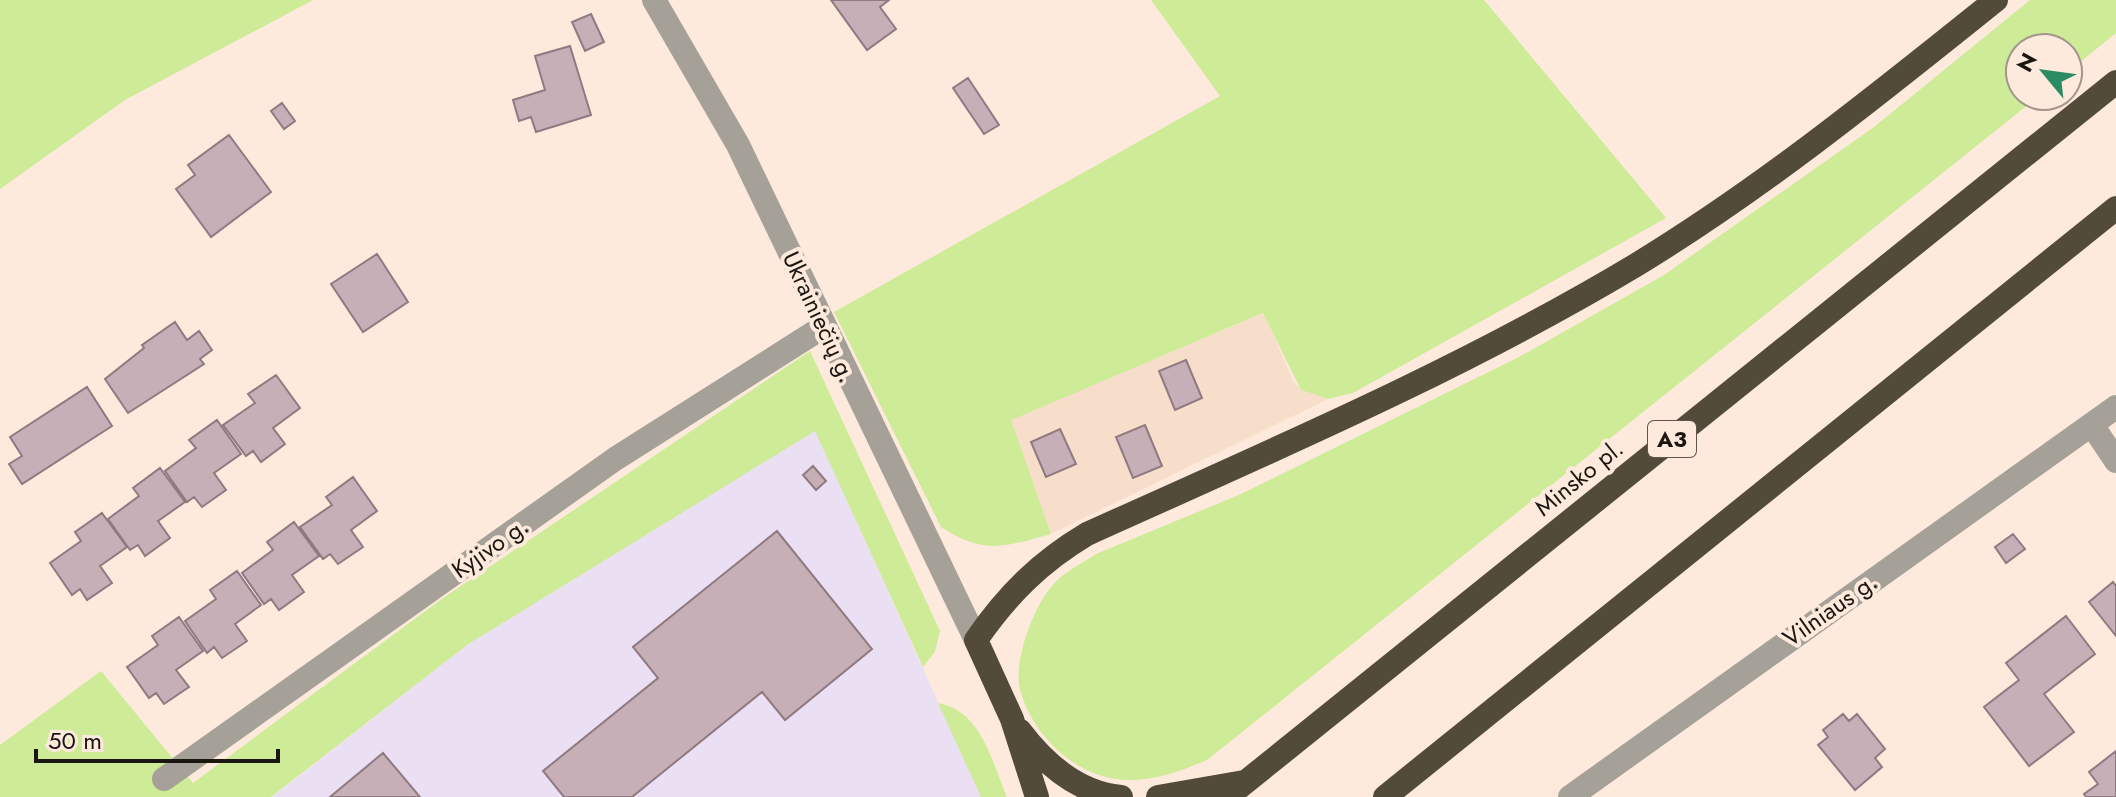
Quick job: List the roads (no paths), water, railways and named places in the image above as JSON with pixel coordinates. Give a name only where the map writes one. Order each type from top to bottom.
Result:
[{"type":"highway","points":[[1037,797],[1012,719],[976,640],[1023,580],[1052,555],[1087,534],[1324,427],[1500,342],[1637,264],[1832,132],[1996,0]]},
{"type":"highway","name":"Minsko pl.","points":[[1227,797],[2116,82]]},
{"type":"highway","points":[[1385,797],[2116,208]]},
{"type":"highway","points":[[1012,719],[1033,748],[1062,776],[1108,796],[1121,797]]},
{"type":"highway","points":[[1158,797],[1246,782]]},
{"type":"street","name":"Ukrainiečių g.","points":[[654,0],[738,145],[976,640]]},
{"type":"street","name":"Kyjivo g.","points":[[164,779],[615,459],[823,327]]},
{"type":"street","name":"Vilniaus g.","points":[[1570,797],[2116,407]]},
{"type":"street","points":[[2092,425],[2116,461]]}]
